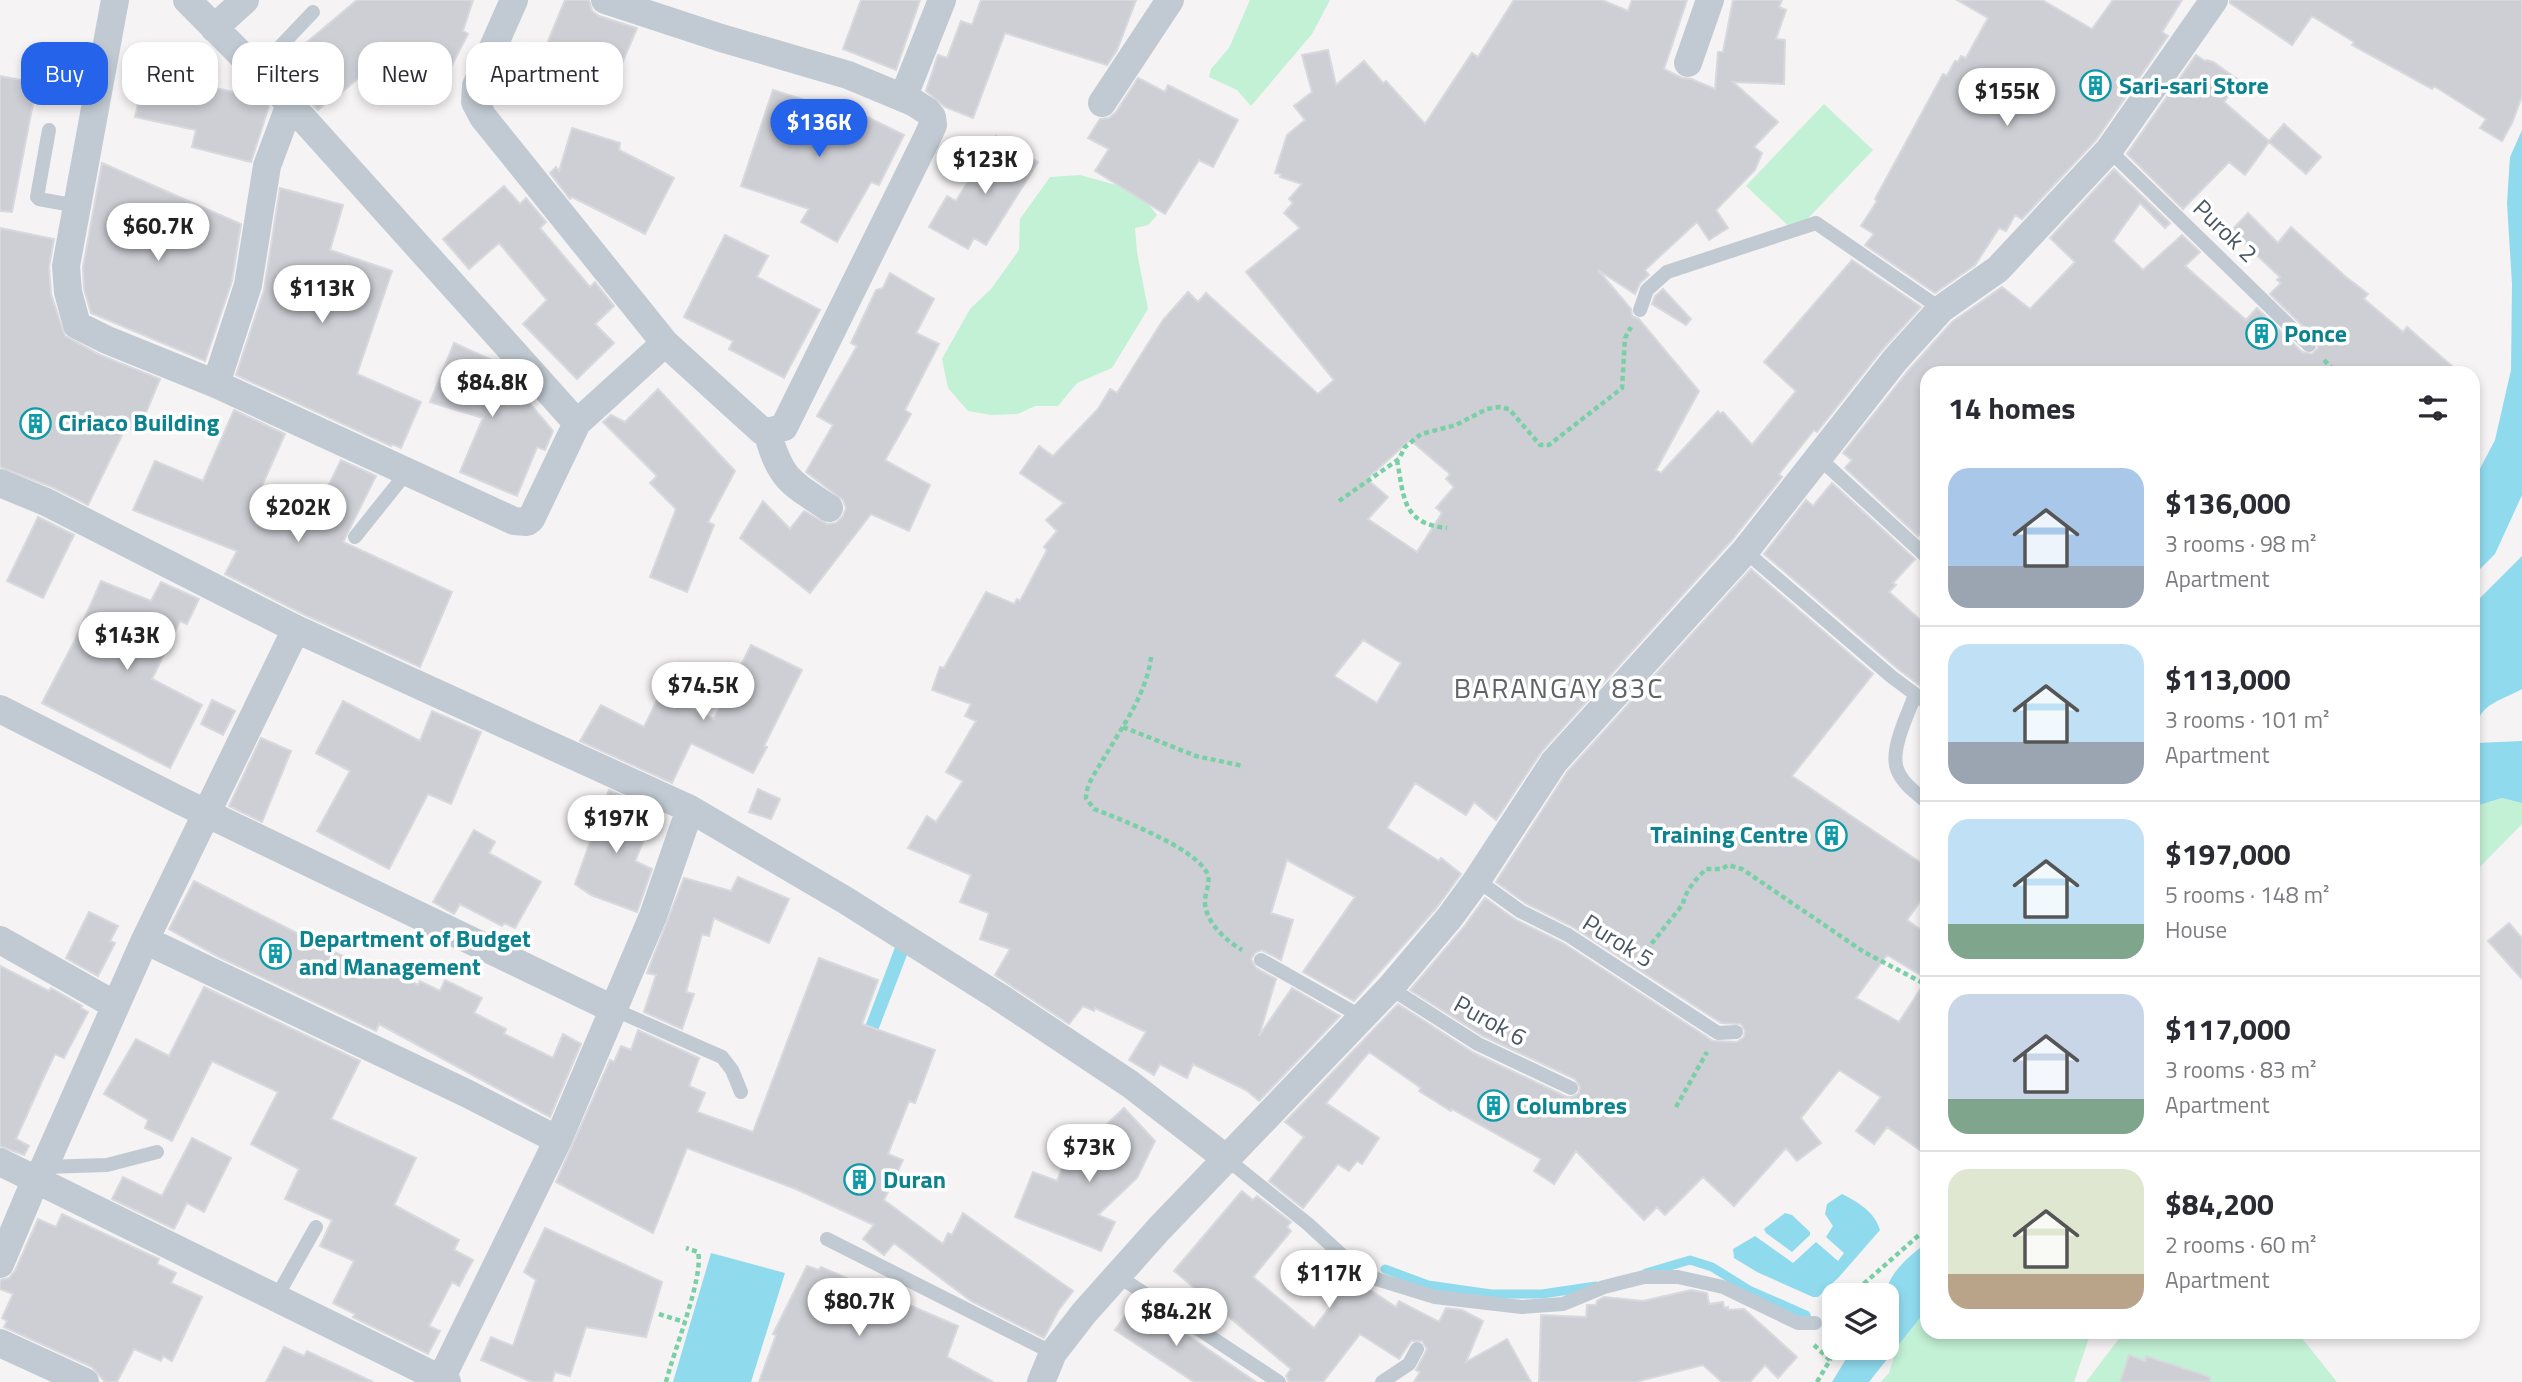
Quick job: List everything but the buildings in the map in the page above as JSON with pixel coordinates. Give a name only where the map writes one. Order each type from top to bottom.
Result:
[{"type":"street","points":[[115,0],[66,266],[68,292],[77,325],[216,384],[514,521],[527,522],[531,519],[577,423],[666,343]]},
{"type":"street","points":[[187,0],[232,46]]},
{"type":"street","points":[[214,28],[245,0]]},
{"type":"street","points":[[514,0],[476,86],[475,102],[491,128],[666,343],[762,431],[784,427],[933,125],[932,117],[927,110],[903,97],[848,75],[605,0]]},
{"type":"street","points":[[903,97],[942,0]]},
{"type":"street","points":[[1102,103],[1170,0]]},
{"type":"street","points":[[1688,63],[1710,0]]},
{"type":"street","points":[[1041,1382],[1053,1353],[1084,1313],[1159,1229],[1390,988],[1450,918],[1478,880],[1554,762],[1745,551],[1895,360],[1941,309],[1998,269],[2109,150],[2214,0]]},
{"type":"street","points":[[216,384],[248,285],[267,166],[290,105]]},
{"type":"street","points":[[291,105],[577,423]]},
{"type":"street","points":[[766,432],[775,460],[783,474],[794,485],[829,508]]},
{"type":"street","points":[[0,483],[46,502],[296,629],[690,809],[856,907],[999,997],[1130,1084],[1227,1160]]},
{"type":"street","points":[[0,1264],[145,940],[296,629]]},
{"type":"street","points":[[0,709],[613,1009]]},
{"type":"street","points":[[0,1162],[39,1174],[276,1298],[444,1381],[558,1140],[653,916],[690,809]]},
{"type":"street","points":[[0,940],[115,1005]]},
{"type":"street","points":[[145,940],[466,1093],[558,1140]]},
{"type":"street","points":[[0,1343],[85,1382]]},
{"type":"lane","points":[[285,42],[313,12]]},
{"type":"lane","points":[[49,131],[37,197],[77,206]]},
{"type":"lane","name":"Purok 2","points":[[2109,150],[2309,345]]},
{"type":"lane","points":[[1640,310],[1647,290],[1667,272],[1816,223],[1941,309]]},
{"type":"lane","points":[[1819,458],[1920,551]]},
{"type":"lane","points":[[355,537],[407,471]]},
{"type":"lane","points":[[1745,551],[1920,698]]},
{"type":"lane","points":[[1920,700],[1902,726],[1896,768],[1905,783],[1920,796]]},
{"type":"lane","name":"Purok 5","points":[[1478,880],[1520,911],[1568,935],[1718,1033]]},
{"type":"lane","points":[[1261,960],[1362,1017]]},
{"type":"lane","name":"Purok 6","points":[[1390,988],[1478,1044],[1571,1088]]},
{"type":"lane","points":[[613,1009],[722,1057],[732,1070],[741,1092]]},
{"type":"lane","points":[[1718,1033],[1736,1032]]},
{"type":"lane","points":[[39,1174],[107,1165],[157,1152]]},
{"type":"lane","points":[[1227,1160],[1308,1224],[1370,1278],[1435,1297],[1475,1303],[1535,1306],[1563,1304],[1604,1287],[1644,1278],[1678,1277],[1723,1287],[1798,1323],[1815,1323]]},
{"type":"lane","points":[[276,1298],[316,1227]]},
{"type":"lane","points":[[827,1238],[1053,1353]]},
{"type":"lane","points":[[1118,1276],[1279,1382]]},
{"type":"lane","points":[[1382,1382],[1409,1364],[1417,1349]]},
{"type":"path","points":[[1339,501],[1397,460],[1405,447],[1421,434],[1456,425],[1487,409],[1509,409],[1540,445],[1549,445],[1622,388],[1625,338],[1640,310]]},
{"type":"path","points":[[1397,460],[1405,501],[1415,519],[1433,527],[1447,528]]},
{"type":"path","points":[[1151,657],[1124,727],[1085,794],[1094,809],[1172,843],[1193,857],[1207,873],[1209,887],[1204,901],[1213,926],[1237,947],[1261,960]]},
{"type":"path","points":[[1124,727],[1196,756],[1243,766]]},
{"type":"path","points":[[1628,974],[1683,904],[1695,879],[1706,869],[1722,869],[1728,864],[1742,869],[1864,952],[1920,981]]},
{"type":"path","points":[[1676,1107],[1718,1033]]},
{"type":"path","points":[[1865,1283],[1920,1234]]},
{"type":"path","points":[[666,1382],[695,1283],[698,1252],[686,1248]]},
{"type":"path","points":[[659,1314],[684,1322]]},
{"type":"path","points":[[1815,1323],[1813,1345],[1830,1360],[1817,1382]]},
{"type":"green space","points":[[1250,0],[1330,0],[1312,34],[1251,106],[1237,90],[1209,77],[1211,69],[1229,48]]},
{"type":"green space","points":[[1824,104],[1873,150],[1795,232],[1746,186]]},
{"type":"green space","points":[[1080,175],[1138,191],[1157,215],[1148,225],[1135,228],[1148,309],[1112,368],[1077,383],[1058,406],[1035,406],[1018,414],[991,415],[968,411],[948,388],[942,359],[970,309],[991,289],[1019,250],[1020,219],[1050,177]]},
{"type":"green space","points":[[2502,798],[2522,803],[2522,824],[2480,867],[2480,805]]},
{"type":"green space","points":[[1920,1311],[1920,1339],[2089,1339],[2074,1382],[1881,1382],[1889,1373],[1893,1360],[1899,1360],[1899,1342],[1903,1329]]},
{"type":"green space","points":[[2119,1339],[2303,1339],[2337,1382],[2086,1382]]},
{"type":"water","points":[[2522,130],[2522,495],[2495,554],[2480,569],[2480,469],[2495,440],[2511,370],[2512,284],[2507,203],[2510,157]]},
{"type":"water","points":[[2522,556],[2522,689],[2495,702],[2480,716],[2480,598]]},
{"type":"water","points":[[2522,741],[2522,803],[2502,798],[2480,805],[2480,743]]},
{"type":"water","points":[[900,934],[912,942],[814,1197],[803,1191]]},
{"type":"water","points":[[1842,1194],[1870,1213],[1880,1230],[1833,1283],[1822,1283],[1822,1293],[1818,1297],[1757,1272],[1734,1258],[1733,1249],[1755,1236],[1793,1263],[1816,1242],[1838,1261],[1844,1253],[1826,1237],[1833,1226],[1825,1214],[1827,1204]]},
{"type":"water","points":[[1785,1213],[1792,1215],[1810,1232],[1792,1252],[1764,1229]]},
{"type":"water","points":[[1920,1248],[1920,1318],[1899,1344],[1899,1283],[1889,1283],[1901,1265]]},
{"type":"water","points":[[711,1253],[785,1273],[751,1382],[673,1382]]},
{"type":"water","points":[[1845,1360],[1886,1360],[1869,1382],[1832,1382]]},
{"type":"waterway","points":[[1646,1273],[1690,1260],[1712,1267],[1749,1290],[1806,1315]]},
{"type":"waterway","points":[[1385,1269],[1428,1285],[1491,1294],[1542,1294],[1596,1286]]},
{"type":"place","name":"Sari-sari Store","points":[[2096,86]]},
{"type":"place","name":"Ponce","points":[[2261,334]]},
{"type":"place","name":"Ciriaco Building","points":[[35,423]]},
{"type":"place","name":"Training Centre","points":[[1831,835]]},
{"type":"place","name":"Department of Budget and Management","points":[[276,953]]},
{"type":"place","name":"Columbres","points":[[1493,1106]]},
{"type":"place","name":"Duran","points":[[860,1180]]},
{"type":"district","name":"BARANGAY 83C","points":[[1559,688]]}]
